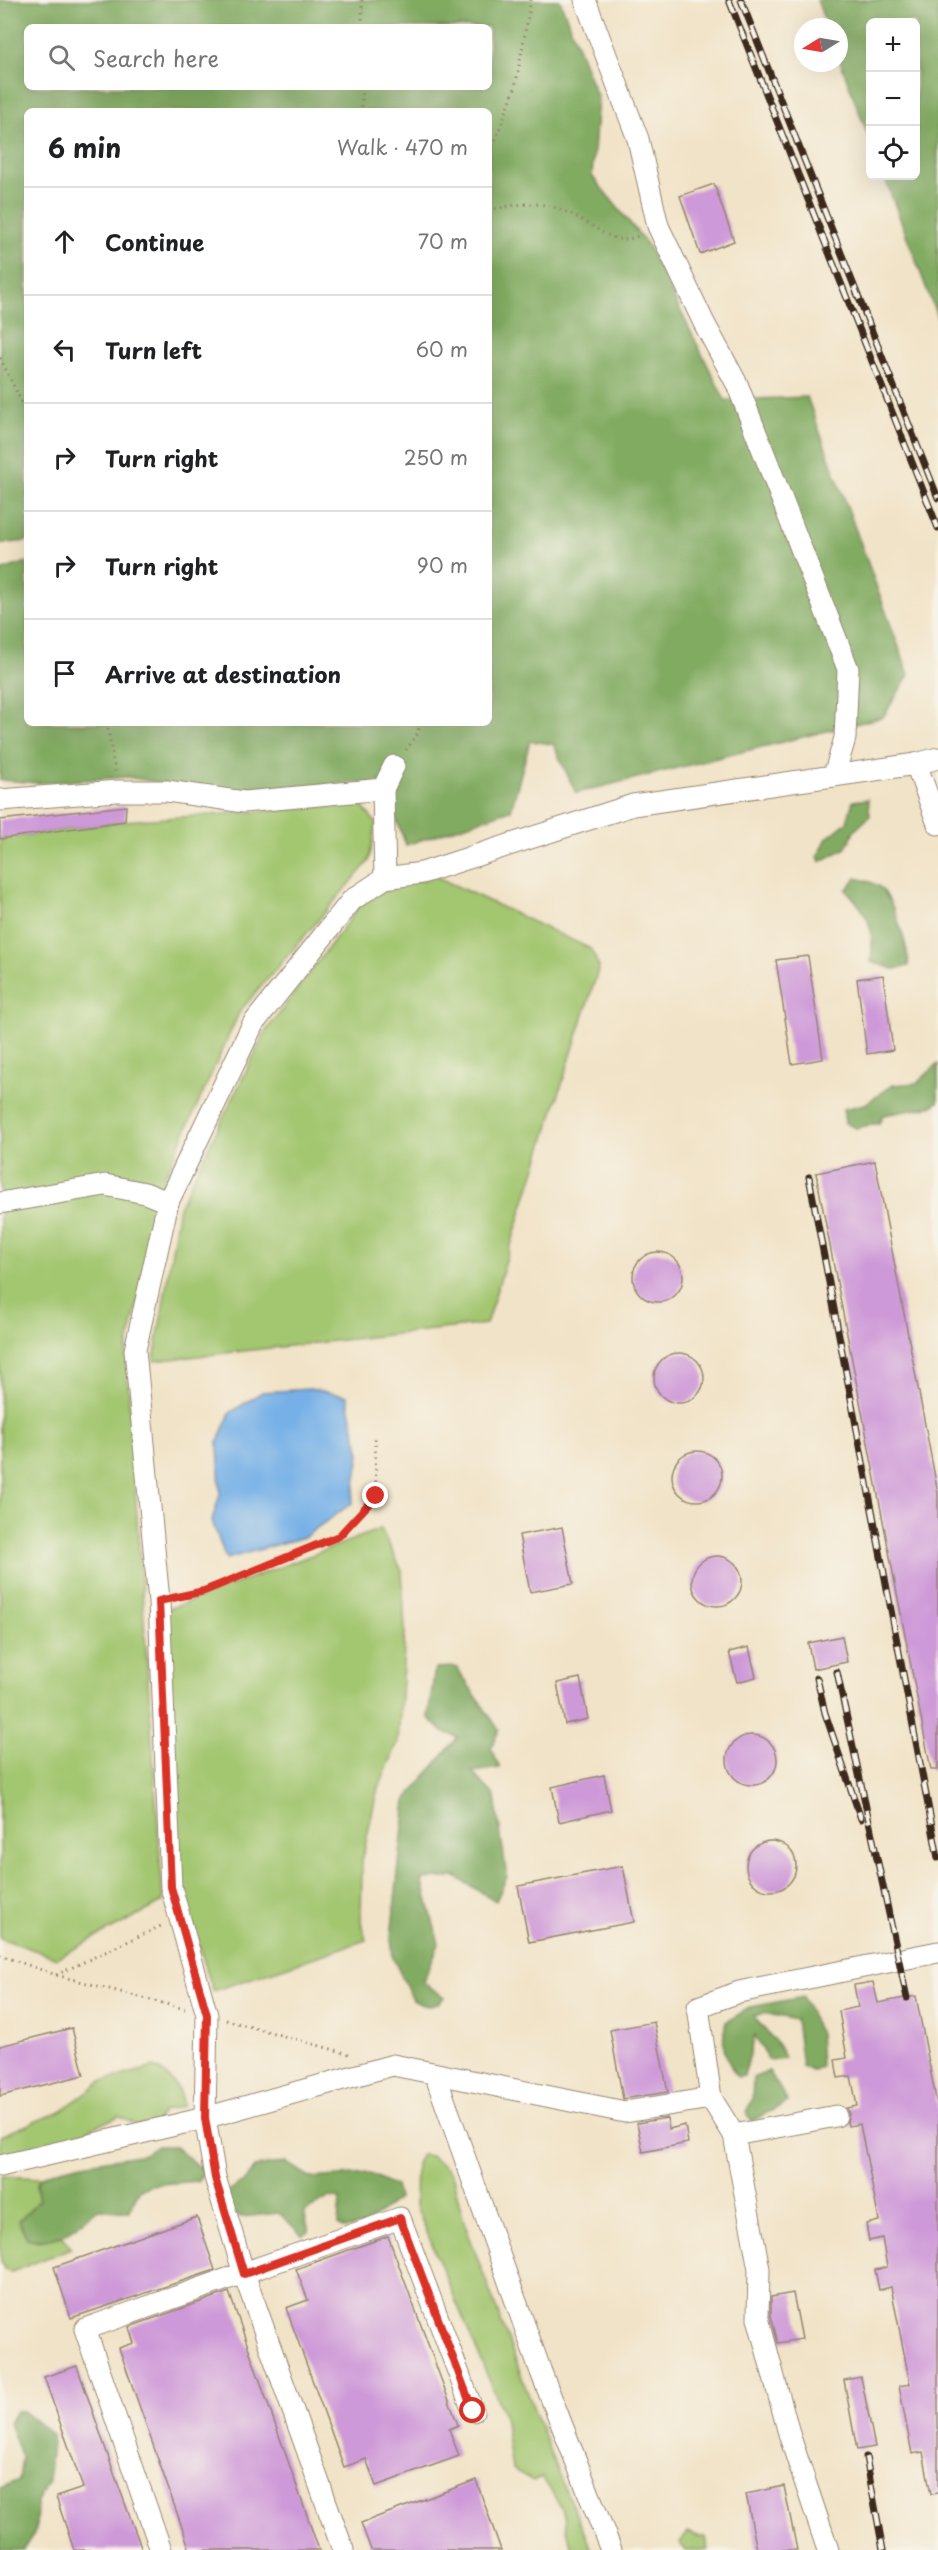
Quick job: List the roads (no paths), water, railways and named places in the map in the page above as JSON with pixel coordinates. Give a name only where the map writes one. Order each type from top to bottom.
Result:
[{"type":"street","points":[[585,0],[638,139],[658,226],[704,323],[737,384],[848,669],[845,738],[834,776]]},
{"type":"street","points":[[343,2550],[244,2274],[215,2178],[205,2118],[207,2015],[171,1887],[159,1601],[135,1350],[168,1202],[253,1024],[352,900],[385,878],[423,873],[633,805],[916,764],[938,758]]},
{"type":"street","points":[[916,764],[938,824]]},
{"type":"street","points":[[385,878],[384,789],[394,766]]},
{"type":"street","points":[[0,801],[118,791],[167,791],[243,802],[384,789]]},
{"type":"street","points":[[0,1203],[105,1185],[145,1193],[168,1202]]},
{"type":"street","points":[[828,2550],[790,2437],[758,2318],[759,2269],[734,2135],[711,2098],[698,2007],[739,1992],[938,1952]]},
{"type":"street","points":[[0,2166],[205,2118],[393,2066],[626,2112],[711,2098]]},
{"type":"street","points":[[435,2074],[541,2372],[611,2550]]},
{"type":"street","points":[[734,2135],[836,2116]]},
{"type":"street","points":[[161,2550],[85,2329],[400,2218],[473,2411]]},
{"type":"water","points":[[310,1389],[347,1396],[360,1454],[352,1503],[304,1537],[226,1559],[212,1521],[220,1494],[218,1442],[230,1413],[262,1392]]},
{"type":"railway","points":[[729,0],[938,528]]},
{"type":"railway","points":[[741,0],[938,498]]},
{"type":"railway","points":[[809,1177],[938,1858]]},
{"type":"railway","points":[[837,1672],[907,1998]]},
{"type":"railway","points":[[817,1678],[825,1713],[861,1819]]},
{"type":"railway","points":[[866,2457],[883,2550]]}]
